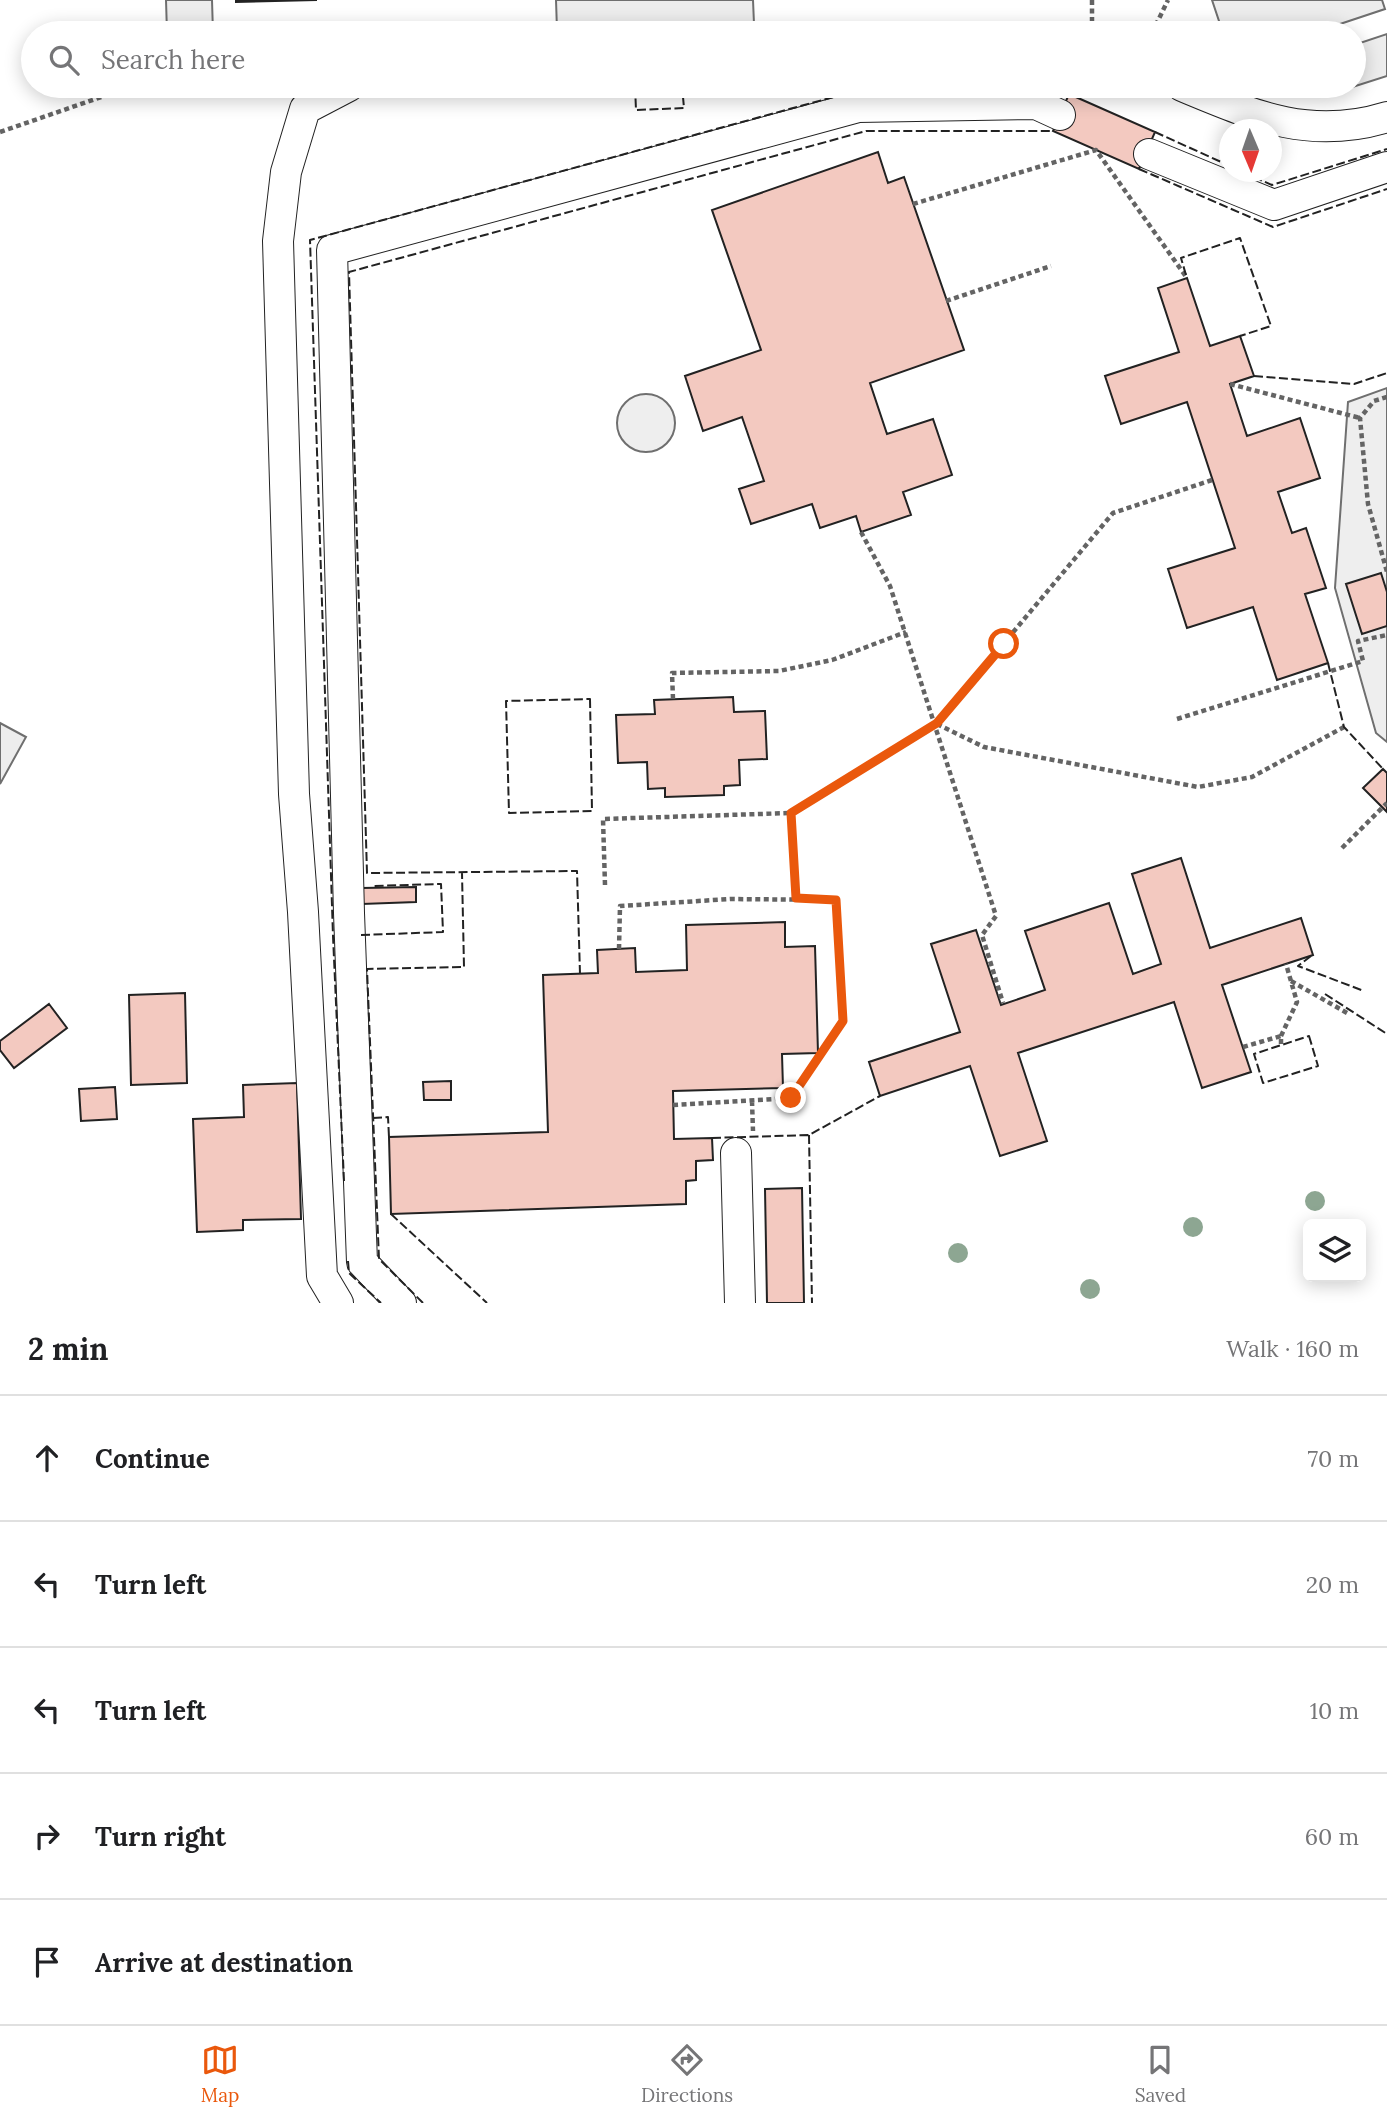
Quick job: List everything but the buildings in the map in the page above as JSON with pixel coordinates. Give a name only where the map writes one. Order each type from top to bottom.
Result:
[{"type":"lane","points":[[326,98],[305,109],[286,172],[278,241],[294,794],[303,912],[322,1276],[338,1303]]},
{"type":"lane","points":[[1213,98],[1278,123],[1328,127],[1387,117]]},
{"type":"lane","points":[[401,1303],[362,1262],[349,913],[332,250],[858,107],[1036,104],[1060,115]]},
{"type":"lane","points":[[1149,154],[1274,205],[1387,167]]},
{"type":"lane","points":[[740,1303],[745,1146]]},
{"type":"path","points":[[1092,0],[1092,21]]},
{"type":"path","points":[[1158,21],[1168,0]]},
{"type":"path","points":[[0,132],[98,98]]},
{"type":"path","points":[[913,204],[1096,150],[1187,278]]},
{"type":"path","points":[[946,301],[1051,265]]},
{"type":"path","points":[[1230,384],[1360,418]]},
{"type":"path","points":[[1387,397],[1374,401],[1360,418],[1368,505],[1387,572]]},
{"type":"path","points":[[605,885],[603,819],[791,813],[937,723],[1113,513],[1212,480]]},
{"type":"path","points":[[861,532],[890,586],[937,723],[996,916],[982,935],[1003,1003]]},
{"type":"path","points":[[673,699],[672,673],[779,671],[832,660],[906,632]]},
{"type":"path","points":[[1177,719],[1363,661],[1358,641],[1387,635]]},
{"type":"path","points":[[937,723],[984,747],[1198,787],[1252,777],[1344,727]]},
{"type":"path","points":[[1342,848],[1387,803]]},
{"type":"path","points":[[791,813],[796,898]]},
{"type":"path","points":[[620,949],[620,906],[796,898],[836,900],[843,1021],[791,1098],[673,1105]]},
{"type":"path","points":[[1282,1045],[1282,1037],[1297,1002],[1286,964]]},
{"type":"path","points":[[1291,981],[1347,1013]]},
{"type":"path","points":[[1243,1047],[1282,1037]]},
{"type":"path","points":[[745,1146],[752,1101]]},
{"type":"shaded area","points":[[166,0],[212,0],[213,21],[167,21]]},
{"type":"shaded area","points":[[556,0],[753,0],[754,21],[557,21]]},
{"type":"shaded area","points":[[1212,0],[1382,0],[1385,9],[1349,21],[1219,21]]},
{"type":"shaded area","points":[[1387,34],[1387,76],[1366,83],[1366,41]]},
{"type":"shaded area","points":[[1387,388],[1387,742],[1376,733],[1335,588],[1348,402]]},
{"type":"shaded area","points":[[646,394],[662,399],[670,407],[675,423],[670,439],[662,447],[646,452],[630,447],[622,439],[617,423],[622,407],[630,399]]},
{"type":"shaded area","points":[[0,723],[26,737],[0,784]]},
{"type":"fence","points":[[636,98],[636,110],[684,108],[683,98]]},
{"type":"fence","points":[[344,1181],[333,936],[310,240],[830,98]]},
{"type":"fence","points":[[580,974],[577,871],[367,873],[349,272],[866,131],[1053,131]]},
{"type":"fence","points":[[1155,132],[1219,161]]},
{"type":"fence","points":[[1282,182],[1387,149]]},
{"type":"fence","points":[[1139,169],[1273,227],[1387,189]]},
{"type":"fence","points":[[1265,182],[1272,185],[1282,182]]},
{"type":"fence","points":[[1186,275],[1181,258],[1240,238],[1271,326],[1240,336]]},
{"type":"fence","points":[[1254,376],[1354,384],[1387,373]]},
{"type":"fence","points":[[1328,663],[1344,727],[1383,769]]},
{"type":"fence","points":[[590,699],[592,811],[509,813],[506,701],[590,699]]},
{"type":"fence","points":[[423,1303],[379,1259],[367,969],[464,967],[462,873]]},
{"type":"fence","points":[[361,935],[443,932],[441,884],[372,886]]},
{"type":"fence","points":[[1311,956],[1298,966],[1364,991]]},
{"type":"fence","points":[[1325,994],[1387,1034]]},
{"type":"fence","points":[[1309,1036],[1318,1066],[1263,1083],[1254,1054],[1309,1036]]},
{"type":"fence","points":[[712,1138],[809,1135],[880,1096]]},
{"type":"fence","points":[[373,1118],[388,1117],[389,1137]]},
{"type":"fence","points":[[809,1135],[812,1303]]},
{"type":"fence","points":[[391,1214],[487,1303]]},
{"type":"fence","points":[[348,1261],[349,1273],[381,1303]]},
{"type":"route","points":[[791,1098],[843,1021],[836,900],[796,898],[791,813],[937,723],[1004,644]]}]
